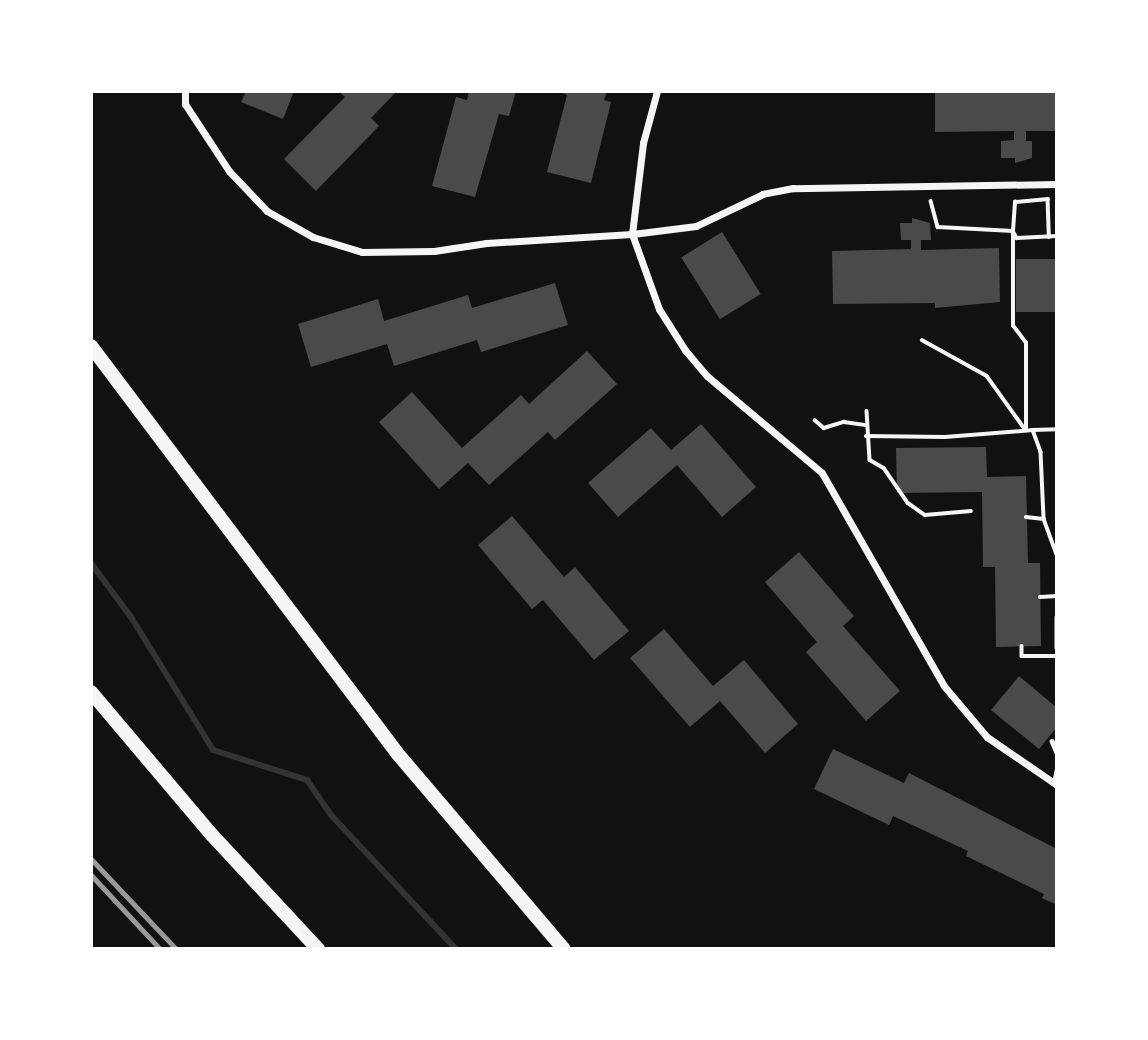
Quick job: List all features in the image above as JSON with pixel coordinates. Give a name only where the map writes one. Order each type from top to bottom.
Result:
[{"type":"highway","points":[[91,346],[397,753],[565,949]]},
{"type":"highway","points":[[91,692],[212,835],[318,949]]},
{"type":"street","points":[[185,91],[185,104],[229,171],[267,211],[313,237],[362,252],[434,251],[486,243],[632,234],[696,226],[763,194],[793,188],[1057,184]]},
{"type":"street","points":[[657,91],[643,143],[632,234],[659,309],[685,350],[707,376],[822,473],[944,686],[987,737],[1056,785]]},
{"type":"lane","points":[[1052,741],[1057,753]]},
{"type":"lane","points":[[1056,785],[1057,769]]},
{"type":"path","points":[[1026,430],[1026,343],[1013,326],[1015,202],[1048,199],[1049,237]]},
{"type":"path","points":[[921,201],[934,201],[938,227],[1013,231]]},
{"type":"path","points":[[1013,231],[1017,238],[1057,236]]},
{"type":"path","points":[[922,340],[987,376],[1026,430]]},
{"type":"path","points":[[867,411],[866,436],[870,460],[884,468],[908,503],[925,515],[971,511]]},
{"type":"path","points":[[815,420],[824,428],[844,422],[866,425]]},
{"type":"path","points":[[866,436],[1057,429]]},
{"type":"path","points":[[1033,430],[1041,452],[1044,519],[1057,554]]},
{"type":"path","points":[[1026,517],[1044,519]]},
{"type":"path","points":[[1040,597],[1057,596]]},
{"type":"path","points":[[1057,617],[1057,648]]},
{"type":"path","points":[[1022,646],[1022,656],[1057,656]]},
{"type":"building","points":[[246,91],[294,91],[283,119],[241,102]]},
{"type":"building","points":[[338,91],[397,91],[371,118],[379,126],[316,191],[284,159],[345,97]]},
{"type":"building","points":[[469,91],[516,91],[509,116],[499,114],[475,197],[432,186],[456,97],[467,100]]},
{"type":"building","points":[[557,91],[607,91],[604,100],[611,102],[591,183],[547,172],[567,95]]},
{"type":"building","points":[[935,91],[1057,91],[1057,131],[1026,131],[1026,141],[1032,141],[1032,158],[1015,163],[1015,158],[1001,158],[1001,141],[1014,140],[1014,131],[935,132]]},
{"type":"building","points":[[912,218],[930,223],[931,240],[921,240],[921,250],[999,248],[1000,302],[935,308],[935,303],[833,304],[832,251],[911,249],[911,240],[901,240],[900,223],[912,223]]},
{"type":"building","points":[[722,232],[761,294],[720,319],[681,257]]},
{"type":"building","points":[[1016,259],[1056,259],[1056,312],[1016,312]]},
{"type":"building","points":[[555,283],[568,325],[481,352],[477,340],[394,366],[387,344],[311,367],[298,324],[378,299],[384,321],[468,295],[472,308]]},
{"type":"building","points":[[587,351],[617,384],[555,440],[548,432],[489,485],[468,463],[439,489],[379,422],[412,392],[462,448],[521,395],[529,404]]},
{"type":"building","points":[[701,424],[756,487],[722,517],[677,465],[618,517],[588,483],[651,428],[671,450]]},
{"type":"building","points":[[986,447],[987,477],[1026,476],[1028,563],[1040,563],[1041,646],[996,647],[995,567],[983,567],[982,492],[897,493],[896,448]]},
{"type":"building","points":[[512,516],[564,577],[575,567],[629,631],[594,660],[543,600],[532,609],[478,545]]},
{"type":"building","points":[[799,552],[854,616],[843,626],[900,691],[866,721],[806,652],[817,642],[765,582]]},
{"type":"building","points":[[664,629],[713,686],[744,660],[798,724],[765,753],[720,701],[690,727],[630,658]]},
{"type":"building","points":[[1019,676],[1057,708],[1057,727],[1039,749],[991,710]]},
{"type":"building","points":[[833,749],[904,783],[909,773],[1057,849],[1057,905],[1042,898],[1044,894],[966,856],[968,851],[893,816],[889,825],[814,789]]},
{"type":"waterway","points":[[91,563],[131,617],[213,750],[307,780],[331,815],[456,949]]},
{"type":"railway","points":[[91,859],[176,949]]},
{"type":"railway","points":[[91,875],[160,949]]}]
